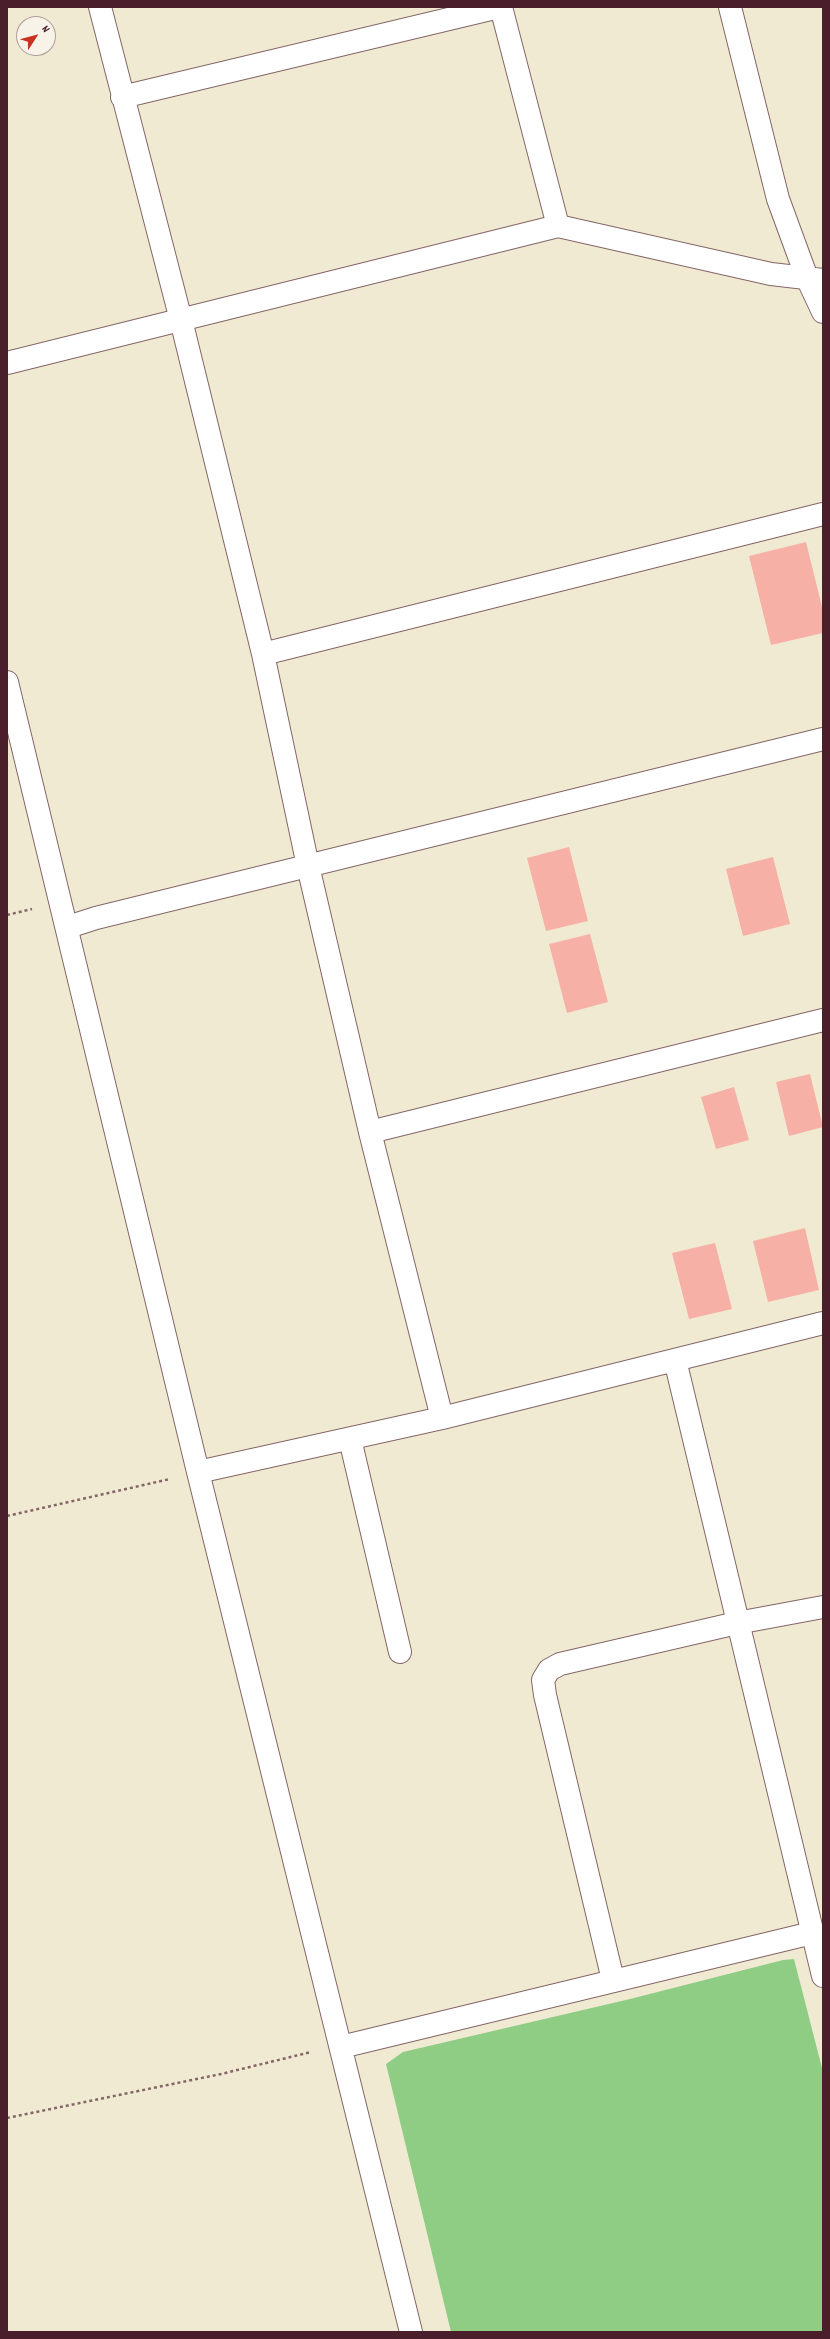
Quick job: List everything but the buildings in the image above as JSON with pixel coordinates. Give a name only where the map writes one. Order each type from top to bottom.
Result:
[{"type":"street","points":[[100,7],[122,97],[181,320],[263,654],[308,866],[370,1132],[442,1418]]},
{"type":"street","points":[[122,97],[500,7],[558,226]]},
{"type":"street","points":[[730,7],[778,199],[815,279],[823,312]]},
{"type":"street","points":[[7,363],[558,226],[771,274],[815,279]]},
{"type":"street","points":[[263,654],[823,514]]},
{"type":"street","points":[[7,682],[60,902],[68,927],[198,1472],[411,2332]]},
{"type":"street","points":[[68,927],[96,918],[823,739]]},
{"type":"street","points":[[370,1132],[823,1020]]},
{"type":"street","points":[[198,1472],[442,1418],[823,1323]]},
{"type":"street","points":[[675,1360],[823,1976]]},
{"type":"street","points":[[350,1439],[400,1652]]},
{"type":"street","points":[[613,1980],[545,1695],[543,1680],[549,1670],[560,1664],[737,1623],[823,1608]]},
{"type":"street","points":[[341,2047],[812,1933]]},
{"type":"path","points":[[7,1516],[198,1472]]},
{"type":"path","points":[[7,2118],[221,2074],[305,2053],[341,2047]]},
{"type":"green space","points":[[794,1959],[823,2072],[823,2332],[451,2332],[386,2064],[403,2052],[630,1999],[783,1960]]}]
